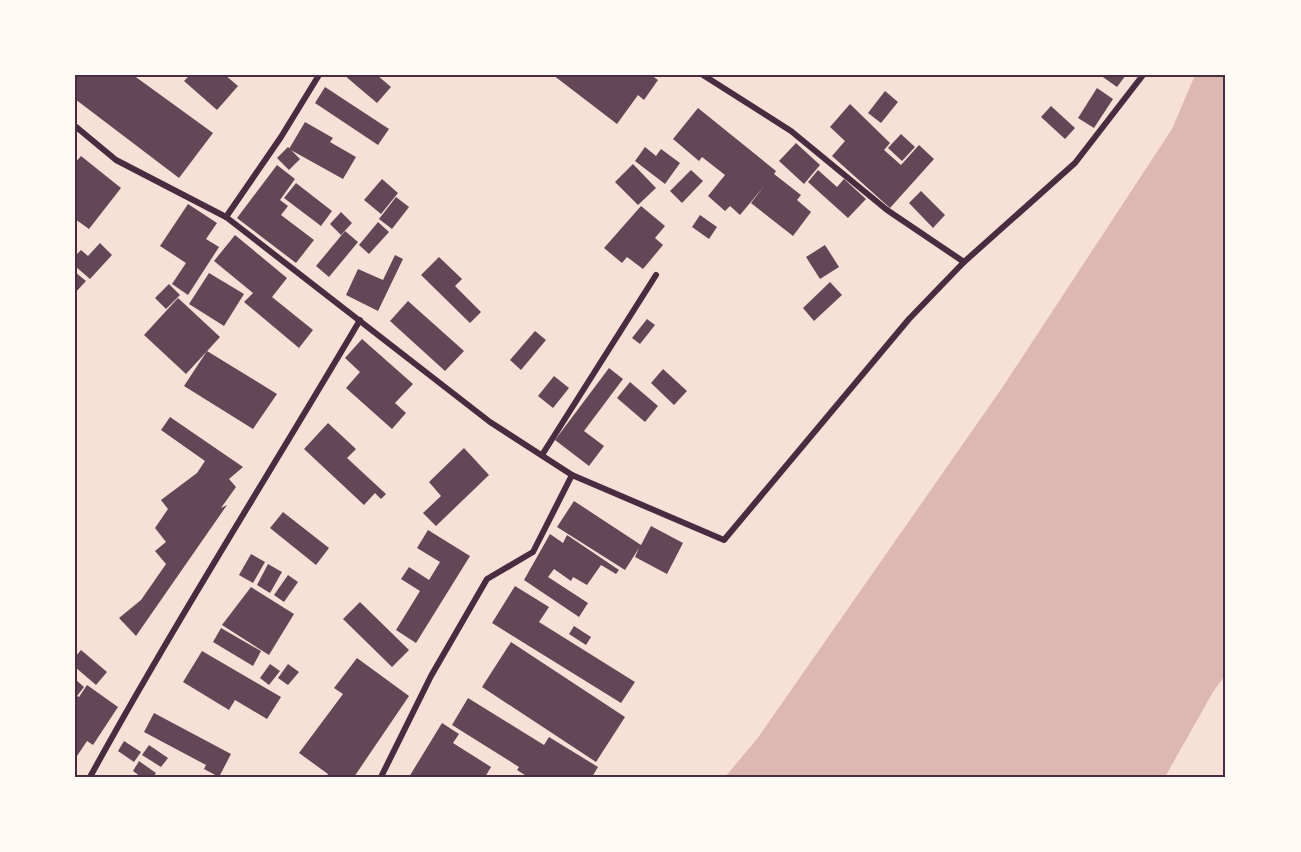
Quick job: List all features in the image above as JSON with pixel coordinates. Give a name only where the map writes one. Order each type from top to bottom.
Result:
[{"type":"street","points":[[226,217],[281,137],[319,75]]},
{"type":"street","points":[[703,75],[791,131],[887,210],[964,262]]},
{"type":"street","points":[[75,126],[116,160],[226,217],[490,422],[572,475],[724,540],[909,319],[964,262],[1075,163],[1143,75]]},
{"type":"street","points":[[542,455],[656,275]]},
{"type":"street","points":[[90,777],[141,684],[360,320]]},
{"type":"street","points":[[381,777],[431,676],[487,579],[533,552],[572,475]]},
{"type":"shaded area","points":[[1195,75],[1226,75],[1226,674],[1213,692],[1165,777],[725,777],[757,739],[1002,388],[1172,129]]},
{"type":"building","points":[[77,75],[133,75],[213,133],[179,178],[75,99]]},
{"type":"building","points":[[190,75],[225,75],[238,86],[217,110],[184,81]]},
{"type":"building","points":[[344,75],[377,75],[391,87],[377,103]]},
{"type":"building","points":[[553,75],[651,75],[658,80],[644,100],[638,95],[617,124]]},
{"type":"building","points":[[1100,75],[1126,75],[1117,87]]},
{"type":"building","points":[[325,87],[389,129],[378,145],[315,103]]},
{"type":"building","points":[[1097,88],[1113,99],[1094,128],[1078,118]]},
{"type":"building","points":[[885,91],[898,102],[881,123],[868,113]]},
{"type":"building","points":[[850,104],[890,143],[884,150],[901,165],[919,145],[934,159],[890,208],[832,156],[845,141],[830,127]]},
{"type":"building","points":[[1051,106],[1075,128],[1065,139],[1041,117]]},
{"type":"building","points":[[698,108],[776,171],[774,174],[801,195],[797,200],[811,212],[793,236],[751,203],[765,185],[740,215],[730,206],[725,211],[708,196],[725,175],[702,157],[699,161],[673,139]]},
{"type":"building","points":[[305,122],[333,138],[330,142],[356,157],[343,179],[289,149]]},
{"type":"building","points":[[901,134],[915,147],[902,161],[888,148]]},
{"type":"building","points":[[796,143],[820,165],[804,184],[779,161]]},
{"type":"building","points":[[288,147],[300,159],[289,170],[277,158]]},
{"type":"building","points":[[645,147],[656,156],[661,149],[680,163],[665,184],[635,161]]},
{"type":"building","points":[[81,156],[121,188],[89,229],[75,219],[75,163]]},
{"type":"building","points":[[633,164],[656,188],[638,205],[615,182]]},
{"type":"building","points":[[277,165],[295,179],[280,200],[288,206],[281,215],[314,240],[296,263],[237,218]]},
{"type":"building","points":[[691,170],[703,181],[682,203],[670,191]]},
{"type":"building","points":[[818,170],[837,187],[844,179],[866,199],[848,218],[808,182]]},
{"type":"building","points":[[382,179],[398,193],[381,214],[364,200]]},
{"type":"building","points":[[296,183],[332,211],[321,226],[284,198]]},
{"type":"building","points":[[921,191],[945,215],[933,228],[909,203]]},
{"type":"building","points":[[396,197],[409,207],[392,229],[379,219]]},
{"type":"building","points":[[188,204],[217,223],[206,239],[219,247],[188,295],[172,284],[186,263],[160,246]]},
{"type":"building","points":[[641,206],[665,226],[655,238],[663,245],[643,269],[627,257],[622,263],[604,248]]},
{"type":"building","points":[[341,212],[352,223],[341,235],[330,224]]},
{"type":"building","points":[[700,215],[717,227],[709,239],[692,227]]},
{"type":"building","points":[[378,222],[389,232],[369,254],[359,245]]},
{"type":"building","points":[[345,231],[358,242],[329,277],[316,266]]},
{"type":"building","points":[[235,235],[287,278],[272,297],[313,330],[299,348],[244,302],[253,293],[214,261]]},
{"type":"building","points":[[100,243],[112,255],[90,279],[75,266],[75,256],[81,250],[88,256]]},
{"type":"building","points":[[825,245],[839,267],[820,279],[806,257]]},
{"type":"building","points":[[395,255],[403,259],[378,311],[346,295],[358,269],[383,280]]},
{"type":"building","points":[[439,257],[462,279],[455,286],[481,312],[470,323],[421,275]]},
{"type":"building","points":[[75,272],[86,281],[75,293]]},
{"type":"building","points":[[209,273],[244,294],[224,326],[189,304]]},
{"type":"building","points":[[830,282],[842,295],[814,321],[803,308]]},
{"type":"building","points":[[169,284],[180,295],[166,309],[155,298]]},
{"type":"building","points":[[178,298],[220,337],[186,374],[144,335]]},
{"type":"building","points":[[408,301],[464,351],[445,371],[390,321]]},
{"type":"building","points":[[647,319],[655,325],[640,344],[632,338]]},
{"type":"building","points":[[535,331],[546,340],[521,370],[510,360]]},
{"type":"building","points":[[362,339],[413,384],[395,403],[406,413],[392,429],[346,388],[360,372],[345,358]]},
{"type":"building","points":[[207,351],[277,394],[253,429],[184,386]]},
{"type":"building","points":[[609,368],[623,379],[584,431],[604,446],[589,466],[555,440]]},
{"type":"building","points":[[663,369],[687,391],[674,405],[651,383]]},
{"type":"building","points":[[554,376],[569,388],[553,408],[538,396]]},
{"type":"building","points":[[630,382],[658,406],[645,422],[617,398]]},
{"type":"building","points":[[170,417],[243,467],[229,479],[236,487],[221,508],[227,505],[136,636],[119,618],[141,600],[166,564],[155,551],[166,542],[155,528],[168,509],[161,500],[197,473],[205,461],[161,430]]},
{"type":"building","points":[[328,423],[356,449],[347,458],[386,494],[381,499],[375,493],[364,505],[304,449]]},
{"type":"building","points":[[464,448],[489,475],[436,526],[423,513],[441,496],[429,482]]},
{"type":"building","points":[[574,501],[641,545],[651,526],[683,543],[667,574],[635,557],[639,548],[625,570],[557,527]]},
{"type":"building","points":[[283,512],[329,548],[316,565],[270,528]]},
{"type":"building","points":[[428,530],[470,556],[416,643],[396,630],[420,591],[401,579],[409,567],[429,580],[440,562],[417,548]]},
{"type":"building","points":[[550,534],[563,543],[567,535],[619,570],[616,574],[601,565],[587,585],[573,577],[571,581],[554,569],[548,577],[588,603],[579,617],[524,580]]},
{"type":"building","points":[[251,554],[265,562],[253,583],[239,575]]},
{"type":"building","points":[[268,564],[282,572],[270,593],[257,585]]},
{"type":"building","points":[[288,575],[298,582],[284,602],[274,595]]},
{"type":"building","points":[[515,586],[549,607],[539,622],[635,682],[621,703],[492,623]]},
{"type":"building","points":[[251,587],[294,614],[269,655],[222,625]]},
{"type":"building","points":[[360,602],[409,650],[392,667],[343,619]]},
{"type":"building","points":[[574,626],[591,637],[586,645],[569,634]]},
{"type":"building","points":[[221,628],[261,651],[253,666],[213,642]]},
{"type":"building","points":[[511,642],[625,717],[596,762],[482,687]]},
{"type":"building","points":[[81,650],[107,672],[96,685],[75,667],[75,657]]},
{"type":"building","points":[[202,651],[281,697],[267,719],[235,700],[229,710],[183,682]]},
{"type":"building","points":[[357,658],[409,696],[354,777],[326,777],[328,774],[299,753],[343,694],[334,688]]},
{"type":"building","points":[[270,664],[280,671],[269,685],[260,678]]},
{"type":"building","points":[[288,664],[299,672],[288,685],[278,678]]},
{"type":"building","points":[[75,679],[84,687],[77,696],[79,697],[87,685],[118,707],[93,745],[87,741],[75,759]]},
{"type":"building","points":[[468,698],[544,745],[549,737],[598,767],[592,777],[528,777],[517,770],[519,767],[452,725]]},
{"type":"building","points":[[154,713],[231,754],[219,777],[204,769],[206,765],[144,732]]},
{"type":"building","points":[[442,723],[459,734],[453,743],[491,767],[485,777],[409,777]]},
{"type":"building","points":[[124,741],[141,752],[134,762],[118,751]]},
{"type":"building","points":[[149,745],[168,758],[161,767],[142,755]]},
{"type":"building","points":[[139,761],[156,773],[153,777],[141,777],[133,771]]}]
